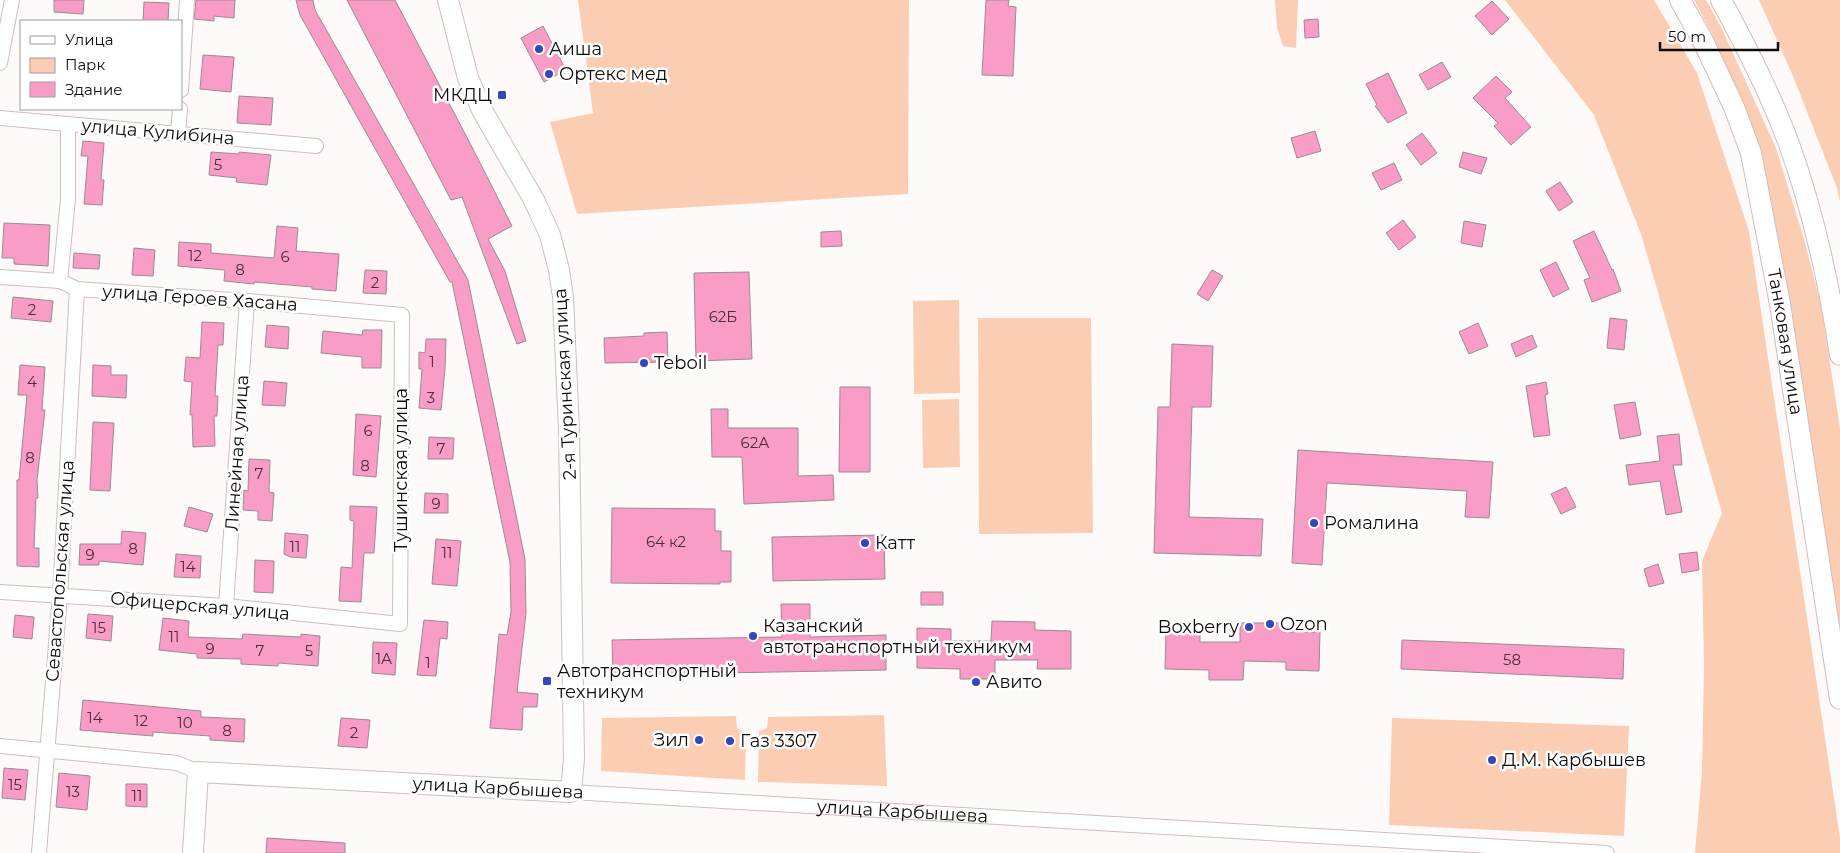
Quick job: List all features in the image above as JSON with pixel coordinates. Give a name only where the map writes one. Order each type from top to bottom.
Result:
[{"type":"street","points":[[0,63],[12,0]]},
{"type":"street","points":[[182,77],[188,0]]},
{"type":"street","name":"2-я Туринская улица","points":[[448,0],[468,78],[484,112],[534,200],[550,235],[559,270],[563,297],[569,430],[574,759],[571,792]]},
{"type":"street","name":"Танковая улица","points":[[1680,0],[1702,39],[1734,107],[1751,153],[1780,304],[1840,699]]},
{"type":"street","points":[[1721,0],[1768,94],[1789,144],[1818,236],[1832,300],[1840,355]]},
{"type":"street","points":[[178,134],[180,110]]},
{"type":"street","name":"улица Кулибина","points":[[0,118],[316,146]]},
{"type":"street","points":[[60,281],[68,199],[68,124]]},
{"type":"street","name":"улица Героев Хасана","points":[[0,277],[60,281],[76,289],[248,300],[402,315]]},
{"type":"street","name":"Севастопольская улица","points":[[39,853],[60,595],[76,289]]},
{"type":"street","name":"Линейная улица","points":[[226,606],[248,300]]},
{"type":"street","name":"Тушинская улица","points":[[400,624],[402,315]]},
{"type":"street","name":"Офицерская улица","points":[[0,592],[226,606],[400,624]]},
{"type":"street","points":[[0,746],[177,763],[198,772],[194,853]]},
{"type":"street","name":"улица Карбышева","points":[[198,772],[1607,853]]},
{"type":"green space","points":[[578,0],[909,0],[908,194],[577,214],[550,122],[593,113]]},
{"type":"green space","points":[[1275,0],[1298,0],[1296,48],[1283,46],[1277,28]]},
{"type":"green space","points":[[1505,0],[1654,0],[1697,73],[1749,231],[1840,838],[1840,853],[1695,853],[1702,771],[1704,665],[1702,561],[1722,513],[1641,234],[1594,115]]},
{"type":"green space","points":[[1694,0],[1706,0],[1722,29],[1776,148],[1804,239],[1821,305],[1840,428],[1840,635],[1743,104],[1712,34]]},
{"type":"green space","points":[[1759,0],[1840,0],[1840,202],[1837,188],[1793,76]]},
{"type":"green space","points":[[959,300],[960,393],[914,394],[913,301]]},
{"type":"green space","points":[[978,318],[1091,318],[1093,533],[979,534]]},
{"type":"green space","points":[[959,399],[960,467],[923,468],[922,400]]},
{"type":"green space","points":[[884,715],[887,786],[758,782],[759,731],[767,728],[768,717]]},
{"type":"green space","points":[[736,716],[737,728],[746,734],[745,780],[601,771],[602,718]]},
{"type":"green space","points":[[1392,718],[1629,726],[1624,836],[1389,825]]},
{"type":"building","points":[[54,0],[84,0],[83,14],[54,12]]},
{"type":"building","points":[[196,0],[235,0],[234,18],[214,16],[214,21],[194,19]]},
{"type":"building","points":[[296,0],[313,0],[315,10],[468,280],[525,559],[526,613],[517,692],[538,694],[537,707],[523,707],[522,730],[490,728],[499,634],[507,635],[511,612],[510,562],[452,282],[450,282],[300,15]]},
{"type":"building","points":[[347,0],[395,0],[512,226],[488,239],[505,271],[526,341],[517,344],[462,197],[451,200]]},
{"type":"building","points":[[986,0],[1009,0],[1008,6],[1016,7],[1013,76],[982,75]]},
{"type":"building","points":[[1492,1],[1509,19],[1492,35],[1475,16]]},
{"type":"building","points":[[144,2],[169,3],[168,20],[143,20]]},
{"type":"building","points":[[1318,19],[1319,37],[1305,38],[1304,20]]},
{"type":"building","points":[[543,26],[566,70],[544,82],[521,38]]},
{"type":"building","points":[[203,55],[234,57],[231,92],[200,89]]},
{"type":"building","points":[[1442,62],[1451,77],[1428,90],[1419,75]]},
{"type":"building","points":[[1388,73],[1407,113],[1388,123],[1375,106],[1377,105],[1366,84]]},
{"type":"building","points":[[1496,76],[1512,92],[1505,98],[1531,127],[1511,145],[1494,126],[1498,123],[1473,98]]},
{"type":"building","points":[[239,96],[273,98],[271,125],[237,123]]},
{"type":"building","points":[[1315,131],[1321,151],[1297,158],[1291,138]]},
{"type":"building","points":[[1422,133],[1437,153],[1421,165],[1406,145]]},
{"type":"building","points":[[83,141],[104,143],[101,180],[104,180],[102,205],[84,204],[88,156],[81,156]]},
{"type":"building","points":[[211,152],[271,155],[267,185],[236,182],[237,178],[209,175]]},
{"type":"building","points":[[1463,152],[1487,158],[1481,174],[1459,167]]},
{"type":"building","points":[[1394,163],[1402,180],[1381,190],[1372,173]]},
{"type":"building","points":[[1560,182],[1573,202],[1559,211],[1546,191]]},
{"type":"building","points":[[1403,220],[1416,237],[1399,250],[1386,233]]},
{"type":"building","points":[[1464,221],[1486,225],[1482,247],[1461,243]]},
{"type":"building","points":[[4,223],[50,225],[48,266],[14,264],[14,258],[2,258]]},
{"type":"building","points":[[277,226],[298,228],[296,251],[339,254],[336,291],[312,289],[312,287],[224,281],[225,270],[178,266],[179,242],[211,244],[211,253],[274,258]]},
{"type":"building","points":[[841,231],[842,246],[821,247],[821,232]]},
{"type":"building","points":[[1594,231],[1613,269],[1621,291],[1592,302],[1584,280],[1590,278],[1573,241]]},
{"type":"building","points":[[134,248],[155,250],[153,276],[132,275]]},
{"type":"building","points":[[74,253],[100,255],[99,269],[73,268]]},
{"type":"building","points":[[1556,262],[1569,289],[1553,297],[1540,270]]},
{"type":"building","points":[[365,270],[387,271],[386,294],[363,293]]},
{"type":"building","points":[[1212,270],[1223,276],[1208,301],[1197,294]]},
{"type":"building","points":[[749,272],[752,359],[696,361],[694,273]]},
{"type":"building","points":[[13,297],[53,301],[51,322],[11,318]]},
{"type":"building","points":[[1610,318],[1627,320],[1624,350],[1607,348]]},
{"type":"building","points":[[202,322],[224,323],[223,345],[218,345],[215,396],[218,396],[217,416],[214,416],[215,446],[193,447],[192,415],[190,415],[192,382],[184,381],[186,357],[200,358]]},
{"type":"building","points":[[1478,323],[1488,346],[1469,354],[1459,332]]},
{"type":"building","points":[[267,325],[289,327],[288,349],[265,347]]},
{"type":"building","points":[[363,330],[382,330],[381,368],[362,368],[362,357],[321,353],[323,331],[362,335]]},
{"type":"building","points":[[667,332],[668,362],[605,363],[604,338],[644,336],[644,333]]},
{"type":"building","points":[[1532,335],[1537,347],[1516,357],[1511,344]]},
{"type":"building","points":[[426,339],[446,339],[441,410],[419,408],[422,369],[419,369],[419,352],[425,353]]},
{"type":"building","points":[[1172,344],[1213,346],[1211,407],[1192,407],[1189,517],[1263,519],[1261,556],[1154,553],[1158,407],[1170,407]]},
{"type":"building","points":[[20,365],[45,367],[42,410],[45,410],[37,480],[38,498],[36,498],[34,548],[39,548],[39,567],[17,566],[17,480],[19,480],[27,395],[18,395]]},
{"type":"building","points":[[93,365],[111,366],[111,375],[127,375],[126,398],[92,396]]},
{"type":"building","points":[[264,381],[287,383],[285,406],[262,405]]},
{"type":"building","points":[[1546,382],[1548,394],[1545,395],[1550,435],[1534,437],[1526,386]]},
{"type":"building","points":[[840,387],[870,387],[870,472],[839,472]]},
{"type":"building","points":[[1635,402],[1641,435],[1620,439],[1614,405]]},
{"type":"building","points":[[711,409],[728,409],[728,428],[798,428],[798,476],[833,475],[834,500],[744,504],[742,457],[712,457]]},
{"type":"building","points":[[356,414],[381,416],[376,477],[353,475]]},
{"type":"building","points":[[93,422],[114,423],[110,491],[90,490]]},
{"type":"building","points":[[1679,434],[1682,465],[1673,465],[1682,512],[1666,515],[1660,481],[1629,485],[1626,465],[1660,461],[1657,436]]},
{"type":"building","points":[[429,437],[454,438],[453,459],[428,459]]},
{"type":"building","points":[[1298,450],[1493,462],[1489,518],[1465,517],[1467,491],[1327,483],[1322,565],[1292,563]]},
{"type":"building","points":[[249,459],[270,460],[269,492],[274,493],[272,521],[258,520],[258,511],[243,510],[244,490],[248,491]]},
{"type":"building","points":[[1566,487],[1576,507],[1561,514],[1551,494]]},
{"type":"building","points":[[425,493],[448,494],[448,513],[424,513]]},
{"type":"building","points":[[350,506],[377,507],[374,553],[364,553],[361,602],[339,601],[341,567],[352,568],[354,521],[350,520]]},
{"type":"building","points":[[189,507],[213,514],[207,532],[184,526]]},
{"type":"building","points":[[612,508],[715,509],[715,531],[721,531],[721,551],[731,551],[731,582],[720,582],[720,584],[611,583]]},
{"type":"building","points":[[122,531],[146,533],[143,565],[99,561],[99,565],[79,565],[80,544],[121,544]]},
{"type":"building","points":[[285,533],[308,535],[306,558],[290,557],[284,554]]},
{"type":"building","points":[[884,535],[885,579],[773,581],[772,537]]},
{"type":"building","points":[[436,539],[461,541],[457,586],[432,584]]},
{"type":"building","points":[[1697,552],[1699,570],[1682,573],[1679,554]]},
{"type":"building","points":[[176,554],[201,556],[200,578],[174,577]]},
{"type":"building","points":[[255,560],[274,561],[273,593],[254,592]]},
{"type":"building","points":[[1658,564],[1664,583],[1649,587],[1644,569]]},
{"type":"building","points":[[921,592],[943,592],[943,605],[921,605]]},
{"type":"building","points":[[781,604],[810,604],[810,637],[886,635],[886,670],[613,675],[612,640],[782,637]]},
{"type":"building","points":[[88,614],[113,616],[111,641],[86,638]]},
{"type":"building","points":[[15,615],[34,617],[32,639],[13,637]]},
{"type":"building","points":[[163,618],[189,621],[188,637],[242,639],[243,634],[301,637],[301,634],[320,636],[318,666],[278,663],[278,666],[241,664],[241,659],[197,658],[197,654],[159,650]]},
{"type":"building","points":[[424,620],[448,622],[447,639],[440,638],[436,676],[417,675]]},
{"type":"building","points":[[992,621],[1035,622],[1035,630],[1071,631],[1071,669],[1037,669],[1038,660],[995,660],[995,679],[960,679],[960,669],[917,668],[917,628],[951,629],[951,641],[991,641]]},
{"type":"building","points":[[1240,623],[1284,623],[1284,632],[1320,632],[1319,671],[1286,670],[1286,662],[1244,661],[1243,680],[1209,680],[1209,670],[1165,669],[1166,630],[1200,630],[1200,642],[1240,642]]},
{"type":"building","points":[[1402,640],[1624,649],[1623,679],[1401,669]]},
{"type":"building","points":[[373,642],[397,643],[395,675],[372,673]]},
{"type":"building","points":[[83,700],[201,711],[201,717],[245,719],[244,742],[210,740],[210,736],[153,732],[153,736],[80,730]]},
{"type":"building","points":[[341,718],[370,720],[367,748],[338,746]]},
{"type":"building","points":[[4,768],[28,770],[25,800],[2,798]]},
{"type":"building","points":[[59,773],[90,776],[87,810],[56,807]]},
{"type":"building","points":[[126,784],[147,784],[147,807],[126,806]]},
{"type":"building","points":[[267,838],[345,843],[345,853],[266,853]]},
{"type":"place","name":"Аиша","points":[[539,49]]},
{"type":"place","name":"Ортекс мед","points":[[549,74]]},
{"type":"place","name":"МКДЦ","points":[[502,95]]},
{"type":"place","name":"Teboil","points":[[644,363]]},
{"type":"place","name":"Ромалина","points":[[1314,523]]},
{"type":"place","name":"Катт","points":[[865,543]]},
{"type":"place","name":"Ozon","points":[[1270,624]]},
{"type":"place","name":"Boxberry","points":[[1249,627]]},
{"type":"place","name":"Казанский автотранспортный техникум","points":[[753,636]]},
{"type":"place","name":"Автотранспортный техникум","points":[[547,681]]},
{"type":"place","name":"Авито","points":[[976,682]]},
{"type":"place","name":"Зил","points":[[699,740]]},
{"type":"place","name":"Газ 3307","points":[[730,741]]},
{"type":"place","name":"Д.М. Карбышев","points":[[1492,760]]}]
